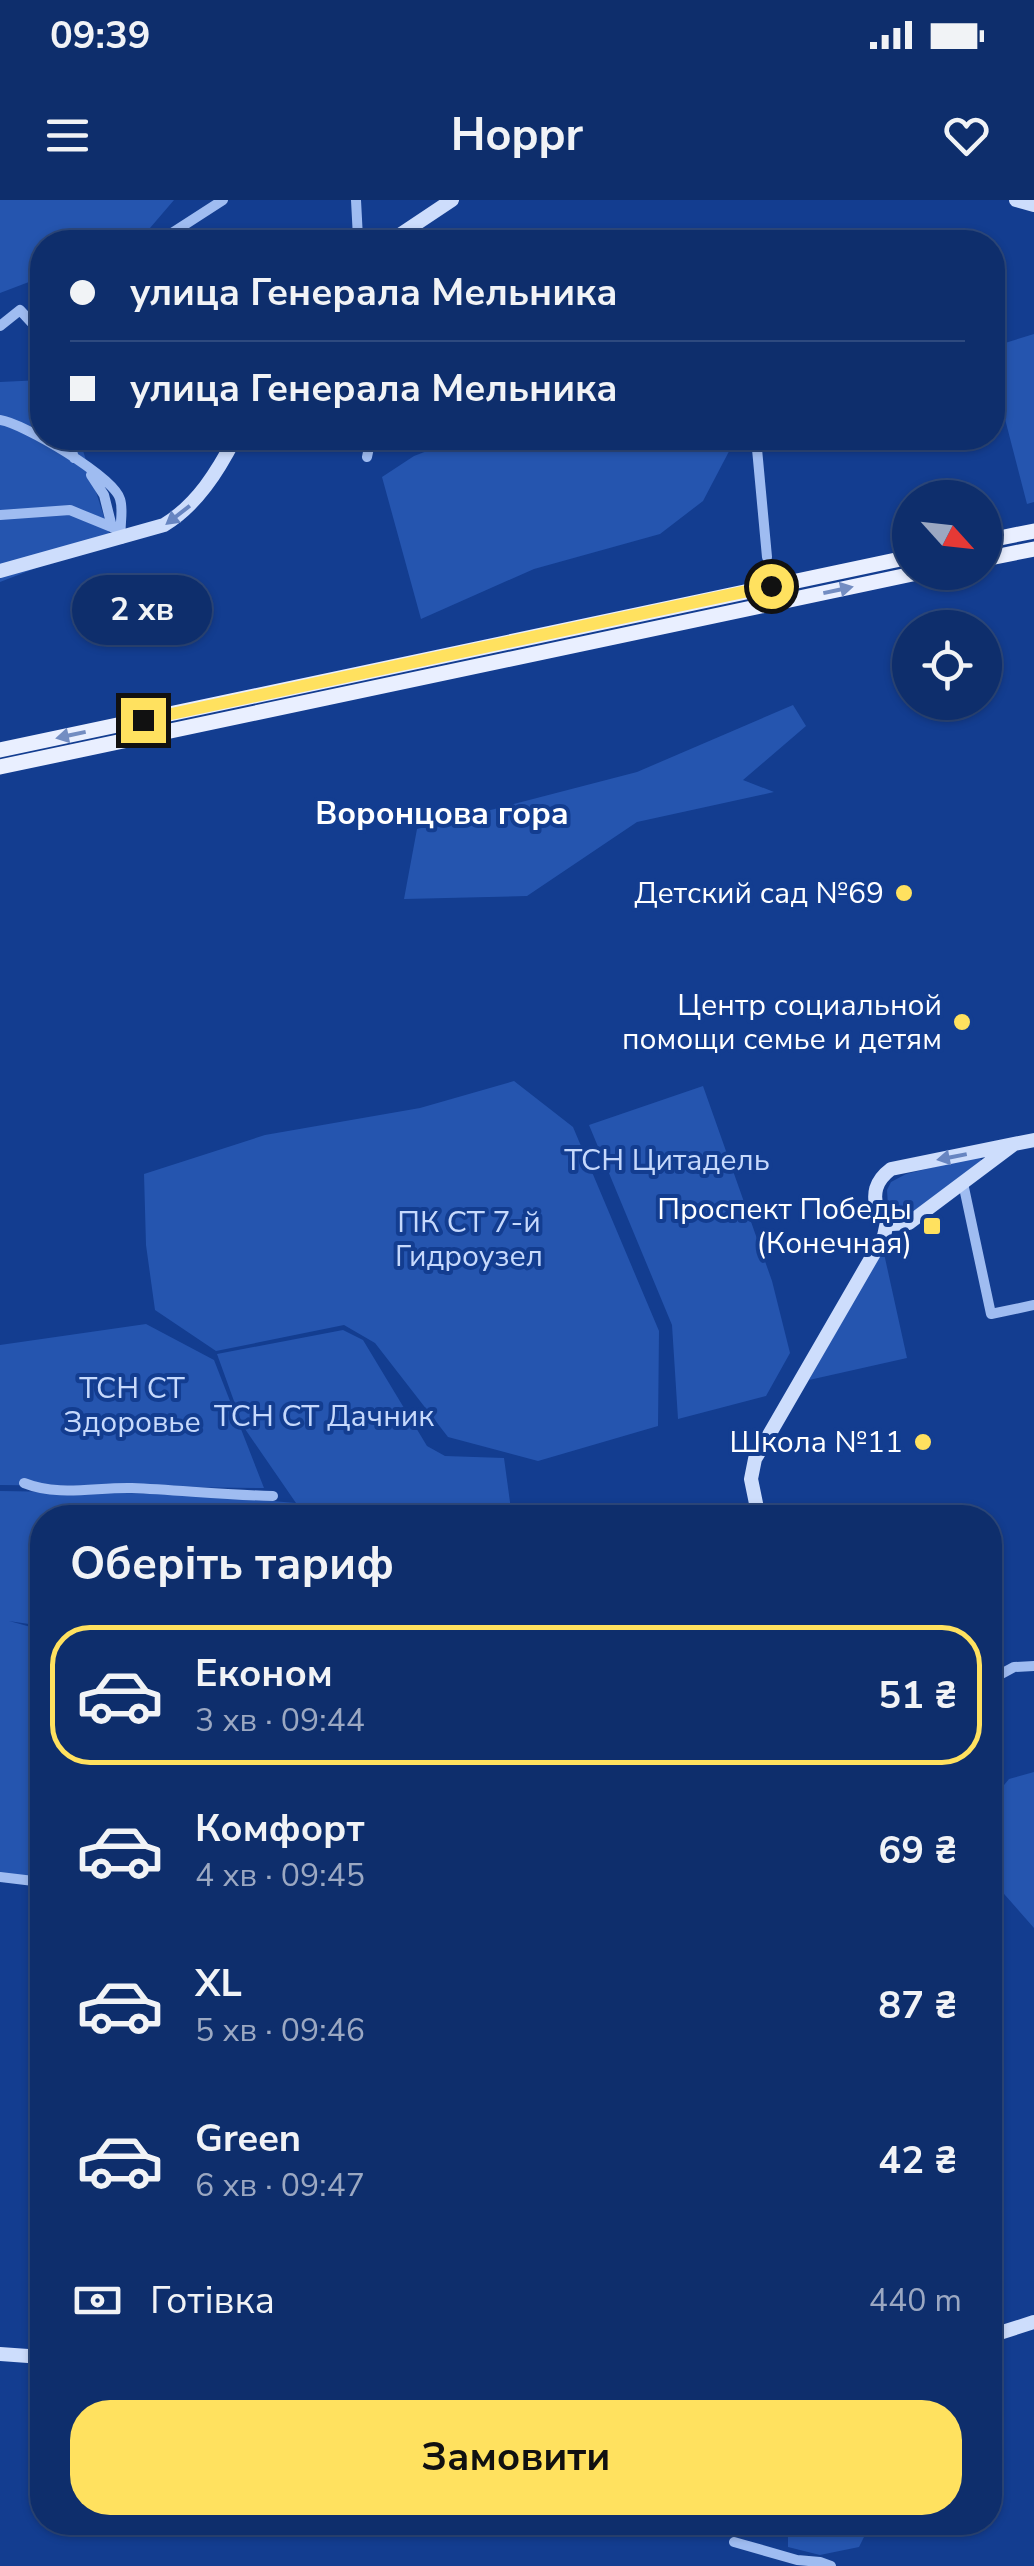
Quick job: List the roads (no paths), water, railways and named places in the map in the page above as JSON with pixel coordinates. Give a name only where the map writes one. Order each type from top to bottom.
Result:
[{"type":"main road","points":[[1002,537],[1034,530]]},
{"type":"main road","points":[[1002,556],[1034,549]]},
{"type":"main road","points":[[0,750],[892,561]]},
{"type":"main road","points":[[0,767],[892,578]]},
{"type":"main road","points":[[431,659],[435,677]]},
{"type":"street","points":[[177,230],[224,200]]},
{"type":"street","points":[[356,200],[358,230]]},
{"type":"street","points":[[407,230],[452,200]]},
{"type":"street","points":[[1016,200],[1034,205]]},
{"type":"street","points":[[0,326],[20,310],[30,321]]},
{"type":"street","points":[[0,420],[30,430]]},
{"type":"street","points":[[61,450],[116,490],[120,498],[117,532]]},
{"type":"street","points":[[72,450],[74,458]]},
{"type":"street","points":[[0,571],[117,532],[147,532],[182,515],[229,450]]},
{"type":"street","points":[[367,457],[369,450]]},
{"type":"street","points":[[757,450],[768,556]]},
{"type":"street","points":[[0,516],[70,510],[117,532]]},
{"type":"street","points":[[1013,1144],[909,1223],[887,1222],[878,1213],[874,1198],[880,1178],[890,1168],[1013,1144],[1034,1140]]},
{"type":"street","points":[[964,1184],[991,1314],[1034,1305]]},
{"type":"street","points":[[756,1505],[751,1479],[755,1458],[872,1257],[887,1222]]},
{"type":"street","points":[[24,1482],[38,1488],[88,1492],[134,1488],[273,1496]]},
{"type":"street","points":[[1002,1674],[1014,1667],[1034,1666]]},
{"type":"street","points":[[0,1878],[30,1881]]},
{"type":"street","points":[[1002,2332],[1034,2322]]},
{"type":"street","points":[[0,2354],[30,2355]]},
{"type":"street","points":[[734,2542],[830,2566]]},
{"type":"place","name":"Детский сад №69","points":[[904,893]]},
{"type":"place","name":"Центр социальной помощи семье и детям","points":[[962,1022]]},
{"type":"place","name":"Проспект Победы (Конечная)","points":[[932,1226]]},
{"type":"place","name":"Школа №11","points":[[923,1442]]},
{"type":"district","name":"Воронцова гора","points":[[442,813]]},
{"type":"park label","name":"ТСН Цитадель","points":[[667,1160]]},
{"type":"park label","name":"ПК СТ 7-й Гидроузел","points":[[469,1239]]},
{"type":"park label","name":"ТСН СТ Здоровье","points":[[132,1405]]},
{"type":"park label","name":"ТСН СТ Дачник","points":[[324,1416]]}]
